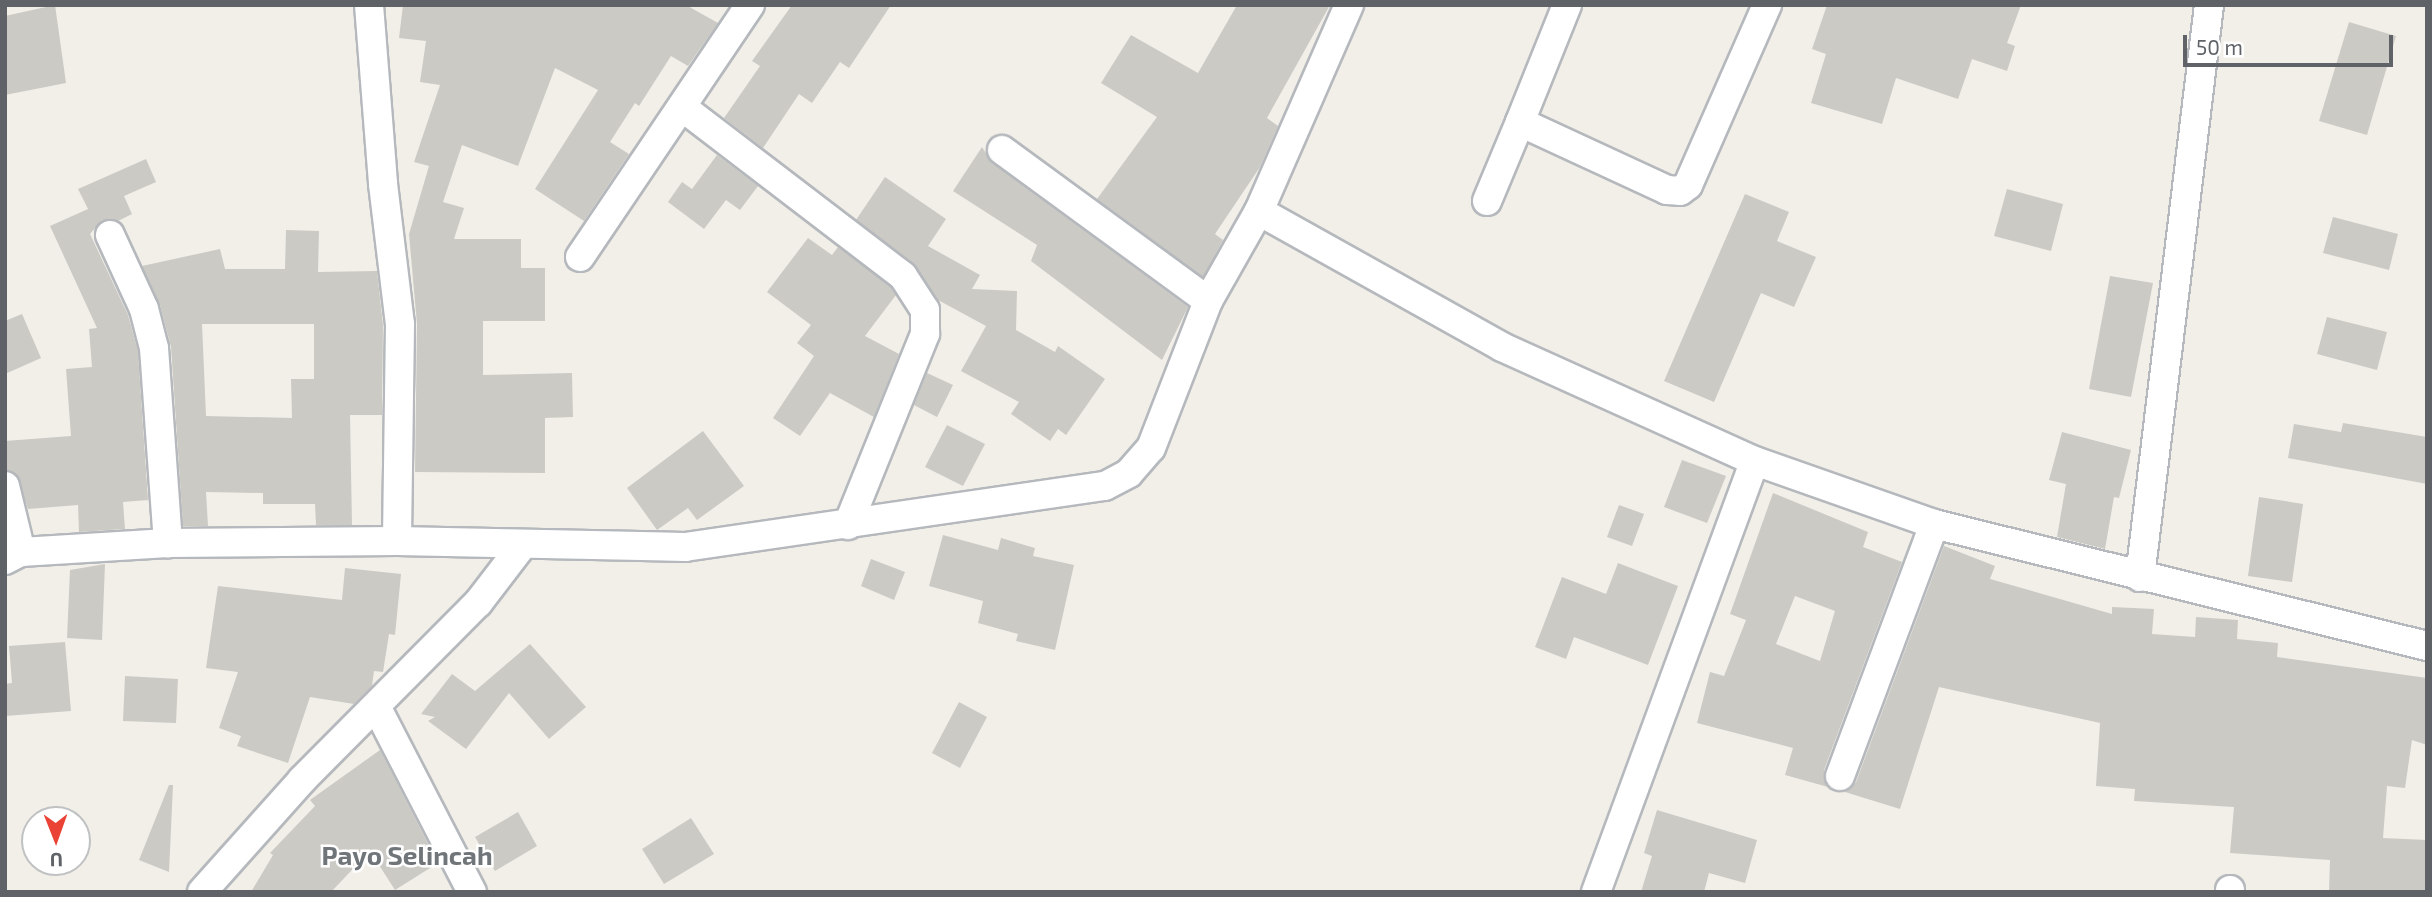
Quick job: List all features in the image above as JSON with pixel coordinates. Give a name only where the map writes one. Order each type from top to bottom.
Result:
[{"type":"street","points":[[369,5],[383,184],[400,324],[397,541]]},
{"type":"street","points":[[580,257],[750,5]]},
{"type":"street","points":[[5,486],[13,556],[168,543],[397,541],[521,547],[685,547],[1081,493],[1129,473],[1152,448],[1208,301],[1259,211],[1349,5]]},
{"type":"street","points":[[1487,201],[1567,5]]},
{"type":"street","points":[[1520,122],[1667,190],[1680,191],[1688,185],[1767,5]]},
{"type":"street","points":[[2140,577],[2208,5]]},
{"type":"street","points":[[682,107],[903,276],[925,310],[925,334],[848,525]]},
{"type":"street","points":[[1002,150],[1208,301]]},
{"type":"street","points":[[1259,211],[1502,346],[1755,461],[1934,524],[2427,646]]},
{"type":"street","points":[[110,235],[144,309],[155,348],[168,543]]},
{"type":"street","points":[[1596,892],[1755,461]]},
{"type":"street","points":[[1839,776],[1934,524]]},
{"type":"street","points":[[202,892],[302,780],[377,708],[478,603],[521,547]]},
{"type":"street","points":[[377,708],[472,892]]},
{"type":"building","points":[[55,5],[66,83],[5,95],[5,16]]},
{"type":"building","points":[[403,5],[686,5],[718,23],[688,66],[671,56],[639,106],[635,103],[610,142],[629,154],[584,221],[535,189],[598,90],[555,68],[518,166],[462,145],[443,202],[464,208],[454,239],[521,239],[521,268],[545,268],[545,321],[483,321],[483,375],[572,373],[573,417],[545,418],[545,473],[415,472],[417,324],[409,234],[429,166],[414,162],[440,85],[420,82],[426,41],[399,38]]},
{"type":"building","points":[[792,5],[891,5],[849,68],[840,62],[812,103],[799,94],[763,148],[724,118],[760,66],[752,61]]},
{"type":"building","points":[[1237,5],[1330,5],[1267,118],[1278,126],[1260,167],[1215,234],[1223,240],[1203,277],[1097,199],[1157,117],[1101,83],[1131,35],[1198,73]]},
{"type":"building","points":[[1827,5],[2021,5],[2007,43],[2015,46],[2007,71],[1972,59],[1958,99],[1896,78],[1882,124],[1811,103],[1826,54],[1812,49]]},
{"type":"building","points":[[2349,22],[2396,36],[2367,135],[2319,121]]},
{"type":"building","points":[[982,147],[992,163],[1188,307],[1162,360],[1031,261],[1037,245],[953,191]]},
{"type":"building","points":[[717,155],[758,186],[740,210],[726,200],[704,229],[668,202],[682,182],[692,189]]},
{"type":"building","points":[[146,159],[156,182],[124,196],[132,214],[118,221],[102,220],[90,234],[128,315],[138,351],[148,500],[123,502],[125,529],[79,532],[78,505],[28,509],[17,475],[5,470],[5,441],[71,436],[66,369],[92,367],[89,329],[97,328],[50,226],[88,209],[78,189]]},
{"type":"building","points":[[885,177],[946,219],[928,246],[980,275],[972,289],[1017,291],[1016,330],[1055,352],[1058,346],[1105,379],[1066,435],[1058,429],[1050,441],[1011,414],[1019,402],[961,371],[986,326],[938,300],[913,263],[856,220]]},
{"type":"building","points":[[2007,189],[2063,204],[2051,251],[1994,236]]},
{"type":"building","points":[[1745,194],[1789,212],[1777,241],[1816,257],[1794,307],[1761,293],[1714,402],[1664,381]]},
{"type":"building","points":[[2333,217],[2398,234],[2389,270],[2323,253]]},
{"type":"building","points":[[286,230],[319,231],[318,272],[377,271],[383,325],[382,415],[350,415],[352,525],[316,525],[315,504],[263,504],[263,493],[206,492],[208,526],[183,526],[171,347],[160,305],[142,266],[220,249],[225,269],[285,269]],"holes":[[[202,324],[314,324],[314,379],[291,379],[292,418],[206,416]]]},
{"type":"building","points":[[808,238],[832,255],[838,247],[891,287],[896,295],[865,336],[899,354],[874,417],[830,393],[800,436],[773,418],[814,356],[797,343],[811,325],[767,292]]},
{"type":"building","points":[[2110,276],[2153,283],[2131,397],[2089,389]]},
{"type":"building","points":[[22,314],[41,358],[5,374],[5,321]]},
{"type":"building","points":[[2327,317],[2387,332],[2377,370],[2317,354]]},
{"type":"building","points":[[927,373],[953,385],[937,417],[914,405]]},
{"type":"building","points":[[2343,423],[2427,437],[2427,484],[2288,458],[2294,424],[2341,432]]},
{"type":"building","points":[[947,425],[985,444],[963,486],[925,467]]},
{"type":"building","points":[[703,431],[744,486],[697,520],[688,508],[657,530],[627,488]]},
{"type":"building","points":[[2062,432],[2131,450],[2119,498],[2114,497],[2105,549],[2057,537],[2066,484],[2049,480]]},
{"type":"building","points":[[1682,460],[1726,476],[1707,523],[1664,507]]},
{"type":"building","points":[[1773,493],[1868,532],[1863,547],[1902,562],[1824,770],[1828,787],[1785,775],[1793,748],[1697,723],[1710,672],[1724,676],[1746,620],[1730,614]],"holes":[[[1795,596],[1835,611],[1820,661],[1776,644]]]},
{"type":"building","points":[[2259,497],[2303,504],[2292,582],[2248,576]]},
{"type":"building","points":[[1619,505],[1644,514],[1632,546],[1607,537]]},
{"type":"building","points":[[943,535],[998,550],[1001,538],[1035,548],[1033,556],[1074,565],[1055,650],[1016,641],[1018,634],[978,623],[983,601],[929,586]]},
{"type":"building","points":[[1944,546],[1995,566],[1990,579],[2112,614],[2112,607],[2154,609],[2152,634],[2195,637],[2196,617],[2238,620],[2237,639],[2278,643],[2277,657],[2427,678],[2427,745],[2412,740],[2405,788],[2387,786],[2383,838],[2427,840],[2427,892],[2329,892],[2330,860],[2230,853],[2234,807],[2134,801],[2135,789],[2096,786],[2100,723],[1939,687],[1900,809],[1845,792],[1856,782]]},
{"type":"building","points":[[871,559],[905,572],[894,600],[861,586]]},
{"type":"building","points":[[1618,563],[1678,586],[1648,665],[1574,637],[1566,659],[1535,647],[1562,577],[1606,594]]},
{"type":"building","points":[[105,564],[102,640],[67,638],[70,570]]},
{"type":"building","points":[[345,568],[401,574],[395,635],[389,634],[383,672],[374,671],[372,686],[354,704],[310,697],[288,763],[237,746],[241,736],[219,728],[238,672],[206,668],[218,586],[342,600]]},
{"type":"building","points":[[65,642],[71,711],[5,716],[5,684],[12,683],[9,646]]},
{"type":"building","points":[[530,644],[586,707],[549,739],[509,693],[466,749],[428,721],[435,717],[421,714],[452,674],[475,691]]},
{"type":"building","points":[[125,676],[178,679],[176,723],[123,721]]},
{"type":"building","points":[[959,702],[987,717],[960,768],[932,753]]},
{"type":"building","points":[[380,750],[438,863],[395,890],[370,851],[331,892],[251,892],[273,855],[270,853],[315,806],[310,800]]},
{"type":"building","points":[[169,785],[173,785],[169,872],[139,860]]},
{"type":"building","points":[[1657,810],[1757,840],[1745,883],[1709,873],[1704,892],[1641,892],[1652,856],[1644,853]]},
{"type":"building","points":[[518,812],[537,846],[495,871],[475,837]]},
{"type":"building","points":[[691,818],[714,854],[664,884],[642,849]]},
{"type":"district","name":"Payo Selincah","points":[[407,855]]}]
